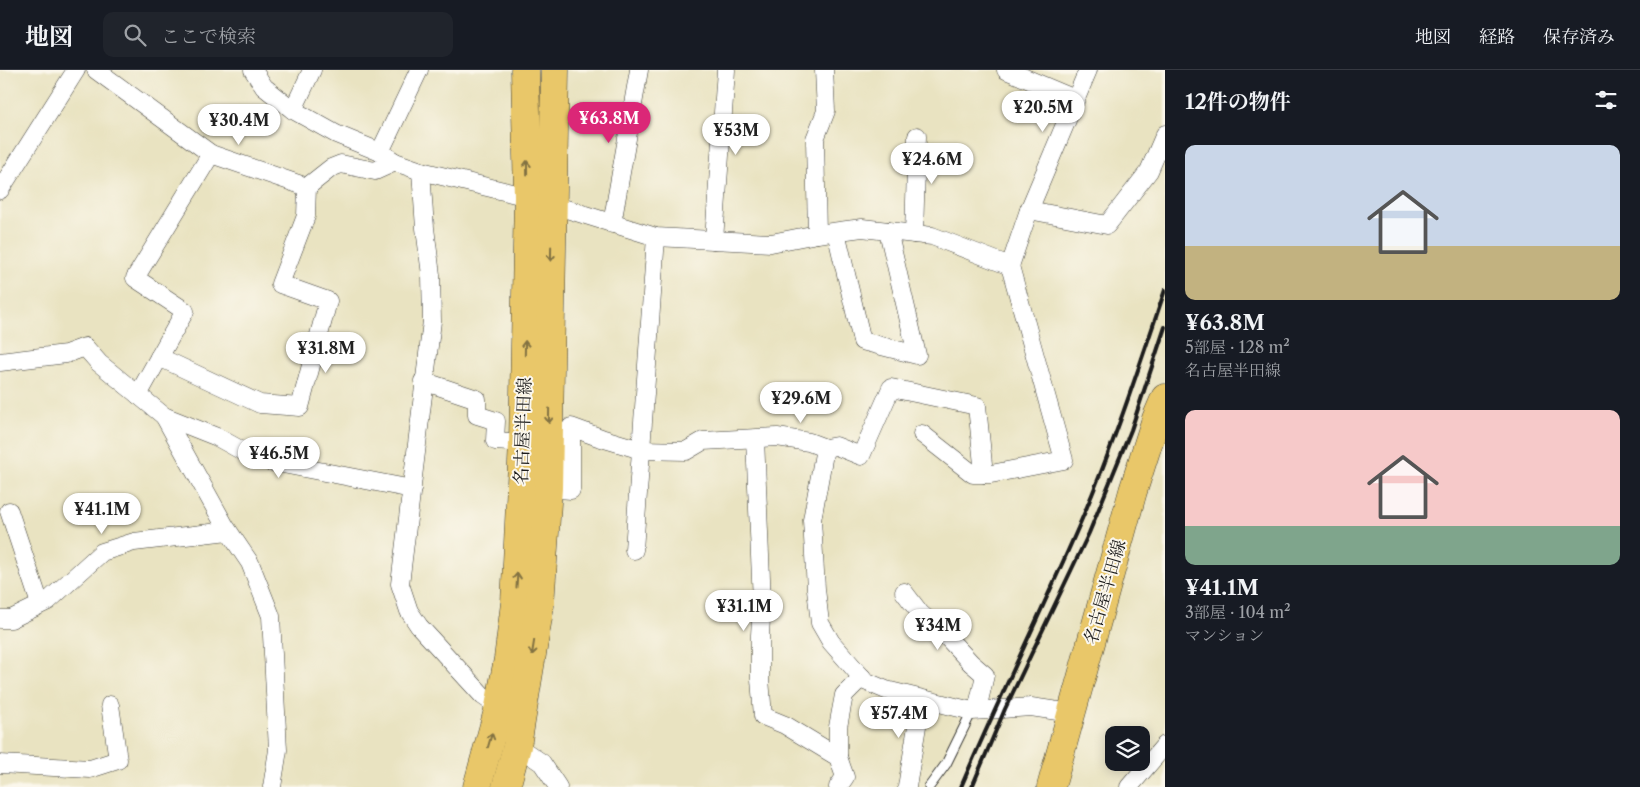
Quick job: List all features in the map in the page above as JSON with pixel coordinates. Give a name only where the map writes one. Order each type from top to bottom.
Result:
[{"type":"main road","name":"名古屋半田線","points":[[506,787],[517,746],[540,605],[548,488],[540,201],[525,70]]},
{"type":"main road","name":"名古屋半田線","points":[[477,787],[499,707],[508,659],[515,603],[523,443],[540,201],[555,70]]},
{"type":"main road","name":"名古屋半田線","points":[[1051,787],[1133,491],[1156,419],[1165,398]]},
{"type":"street","points":[[0,190],[76,70]]},
{"type":"street","points":[[96,70],[211,154],[307,187]]},
{"type":"street","points":[[253,70],[264,87],[294,110],[336,134],[421,171],[540,201],[656,238],[771,243],[862,228],[932,236],[1010,266]]},
{"type":"street","points":[[294,110],[312,70]]},
{"type":"street","points":[[159,357],[260,404],[300,407],[328,301],[280,284],[306,216],[307,187],[331,168],[341,164],[375,171],[388,157],[419,70]]},
{"type":"street","points":[[612,224],[639,70]]},
{"type":"street","points":[[714,240],[726,70]]},
{"type":"street","points":[[817,234],[815,139],[826,111],[824,70]]},
{"type":"street","points":[[1006,70],[1075,99]]},
{"type":"street","points":[[922,434],[973,474],[991,474],[1064,460],[1010,266],[1029,210],[1088,70]]},
{"type":"street","points":[[1029,210],[1107,225],[1149,171],[1165,134]]},
{"type":"street","points":[[914,234],[917,136]]},
{"type":"street","points":[[138,395],[185,311],[135,278],[211,154]]},
{"type":"street","points":[[421,171],[431,275],[432,321],[400,584],[409,611],[419,626],[483,696],[499,707]]},
{"type":"street","points":[[836,232],[862,341],[917,355],[888,231]]},
{"type":"street","points":[[634,550],[656,238]]},
{"type":"street","points":[[0,362],[66,354],[85,347],[99,363],[164,416],[217,437],[257,459],[412,489]]},
{"type":"street","points":[[424,381],[477,399],[476,415],[496,421],[495,441],[523,443]]},
{"type":"street","points":[[548,488],[571,490],[571,427],[641,450],[686,451],[702,441],[777,438],[809,442],[825,448],[836,446],[861,456],[891,388],[977,406],[984,474]]},
{"type":"street","points":[[164,416],[228,531],[250,563],[271,616],[278,750],[272,787]]},
{"type":"street","points":[[754,439],[762,602],[760,679],[763,716],[785,725],[838,757]]},
{"type":"street","points":[[825,448],[812,520],[820,623],[832,642],[865,681],[886,690],[974,710],[1031,707],[1071,713]]},
{"type":"street","points":[[9,511],[40,604]]},
{"type":"street","points":[[0,619],[11,619],[48,601],[102,552],[134,542],[228,531]]},
{"type":"street","points":[[904,592],[920,613],[986,675],[974,710]]},
{"type":"street","points":[[846,784],[838,757],[838,727],[844,695],[862,677]]},
{"type":"street","points":[[908,787],[918,720],[926,700]]},
{"type":"street","points":[[0,764],[90,769],[118,760],[110,705]]},
{"type":"street","points":[[1129,787],[1165,745]]},
{"type":"street","points":[[517,746],[542,764],[558,787]]},
{"type":"lane","points":[[929,787],[946,764],[974,710]]},
{"type":"railway","points":[[961,787],[1064,561],[1090,499],[1124,410],[1165,290]]},
{"type":"railway","points":[[972,787],[1005,709],[1089,533],[1131,430],[1165,327]]}]
